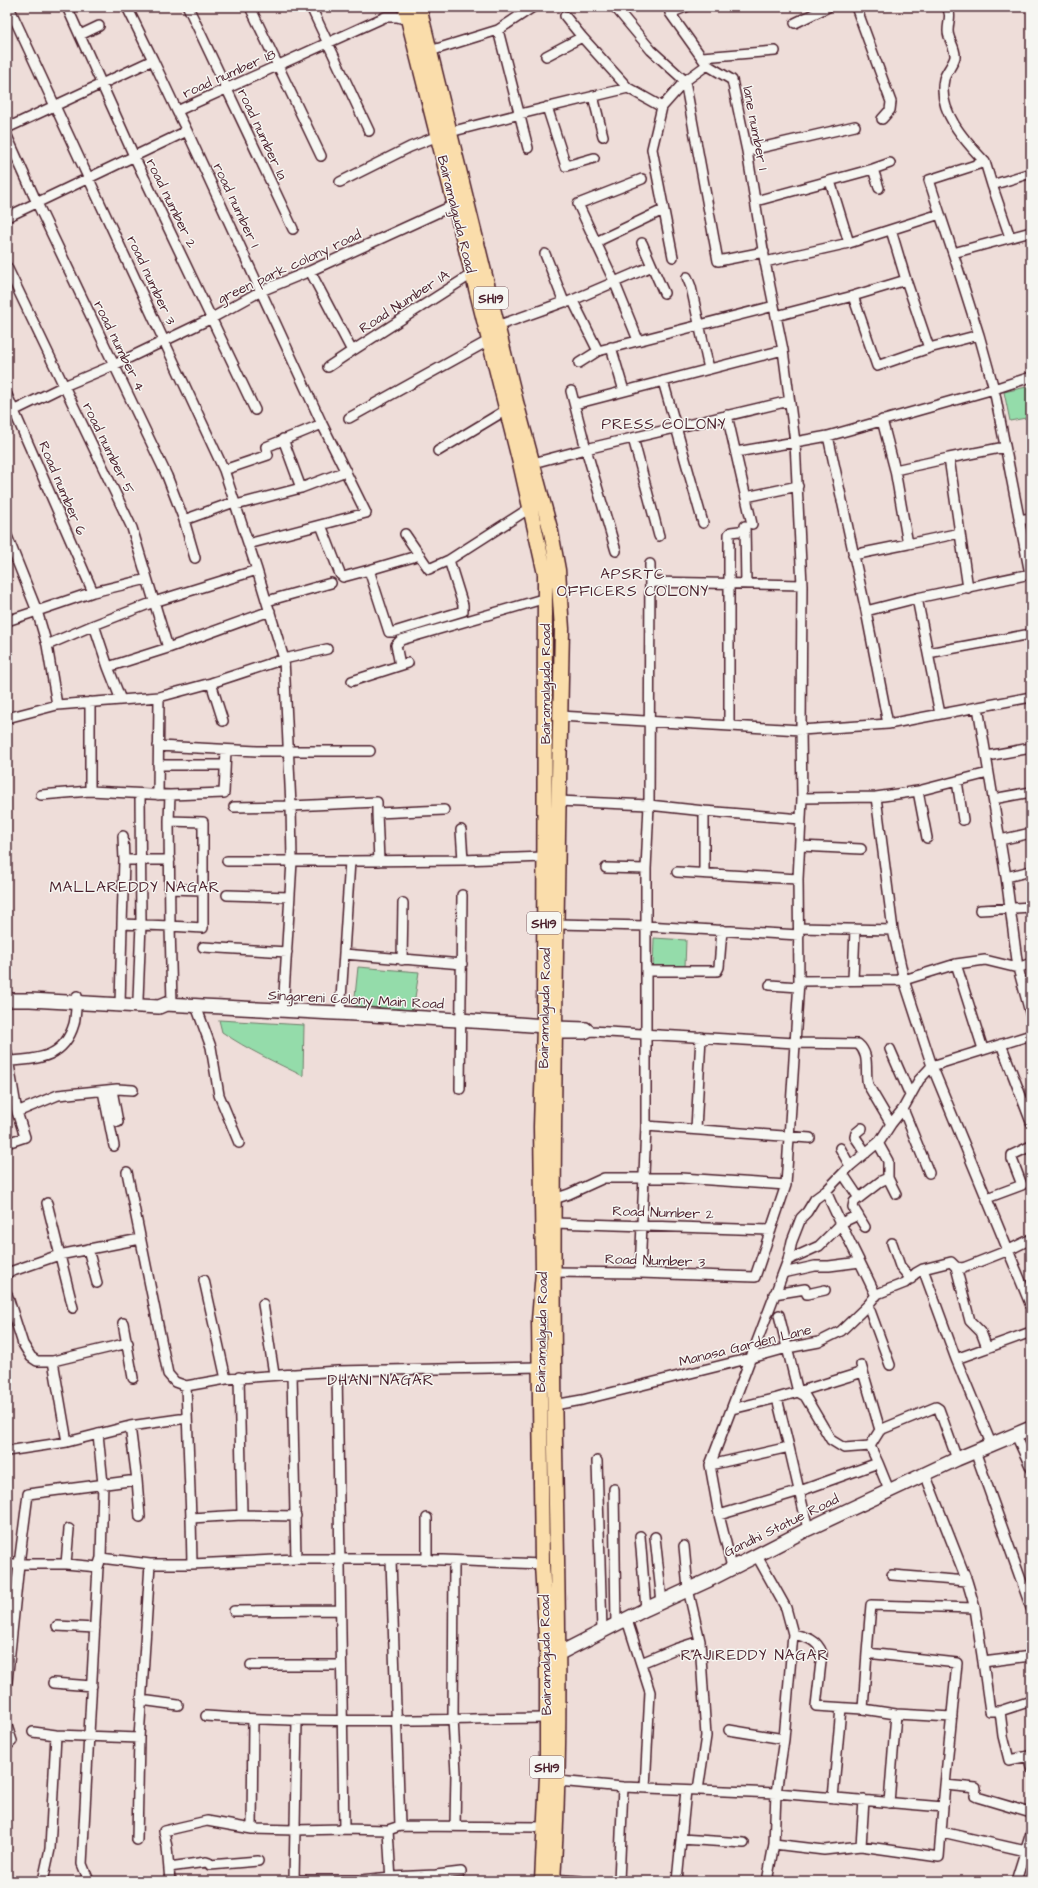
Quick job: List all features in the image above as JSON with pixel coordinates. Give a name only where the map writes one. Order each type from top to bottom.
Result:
[{"type":"main road","name":"Bairamalguda Road","points":[[419,7],[430,50],[434,94]]},
{"type":"main road","name":"Bairamalguda Road","points":[[406,14],[434,94],[551,532],[559,577],[562,628],[557,924],[552,1029],[541,1127],[542,1272],[539,1320],[542,1564],[553,1653],[546,1718],[547,1776],[544,1827],[549,1880]]},
{"type":"main road","name":"Bairamalguda Road","points":[[444,134],[454,205],[530,508],[545,579],[544,857],[552,1029],[554,1199],[553,1653],[558,1781],[549,1880]]},
{"type":"main road","points":[[545,579],[559,577]]},
{"type":"street","name":"road number 3","points":[[8,7],[56,106],[88,179],[224,470],[267,601],[284,659],[292,861],[283,1012]]},
{"type":"street","name":"road number 2","points":[[67,7],[134,156],[255,410]]},
{"type":"street","points":[[127,7],[177,111]]},
{"type":"street","name":"road number 1a","points":[[188,7],[292,229]]},
{"type":"street","points":[[250,7],[321,156]]},
{"type":"street","points":[[311,7],[369,131]]},
{"type":"street","points":[[430,50],[498,30],[533,7]]},
{"type":"street","points":[[615,7],[651,50],[685,81],[718,261],[764,252]]},
{"type":"street","points":[[673,257],[652,149],[662,107],[685,81],[707,65],[670,13],[686,7]]},
{"type":"street","points":[[795,23],[828,7]]},
{"type":"street","points":[[856,7],[891,102],[890,110],[882,119]]},
{"type":"street","points":[[947,7],[951,18],[948,32],[955,50],[955,59],[944,78],[944,102],[951,120],[968,145],[985,162],[1010,237]]},
{"type":"street","name":"road number 18","points":[[187,131],[177,111],[386,17],[406,14]]},
{"type":"street","points":[[565,16],[628,88],[662,107]]},
{"type":"street","points":[[80,35],[99,26]]},
{"type":"street","points":[[498,30],[528,148]]},
{"type":"street","points":[[546,56],[582,37]]},
{"type":"street","points":[[702,57],[775,51]]},
{"type":"street","points":[[7,128],[153,60]]},
{"type":"street","name":"lane number 1","points":[[707,65],[732,80],[747,151],[765,262],[783,350],[795,442],[802,585],[802,798],[798,879],[799,984],[786,1185],[755,1277]]},
{"type":"street","points":[[340,182],[410,147],[444,134],[547,107],[628,88]]},
{"type":"street","points":[[593,96],[603,136]]},
{"type":"street","points":[[547,107],[566,166],[594,158]]},
{"type":"street","points":[[747,151],[855,126]]},
{"type":"street","points":[[7,217],[187,131]]},
{"type":"street","name":"road number 1","points":[[187,131],[322,424],[366,513],[321,525]]},
{"type":"street","name":"road number 4","points":[[7,136],[37,203],[168,476],[184,520],[195,558]]},
{"type":"street","points":[[866,611],[917,598],[1031,576],[994,389],[979,335],[929,180],[985,162]]},
{"type":"street","points":[[756,201],[890,163]]},
{"type":"street","points":[[873,169],[879,188]]},
{"type":"street","points":[[992,185],[1031,173]]},
{"type":"street","points":[[638,340],[614,281],[578,204],[642,179]]},
{"type":"street","points":[[830,181],[849,243]]},
{"type":"street","name":"green park colony road","points":[[10,412],[165,341],[212,318],[261,291],[310,271],[454,205]]},
{"type":"street","points":[[596,242],[663,210]]},
{"type":"street","points":[[765,262],[849,243],[940,214]]},
{"type":"street","points":[[891,230],[929,348]]},
{"type":"street","points":[[953,253],[1031,232]]},
{"type":"street","points":[[642,243],[664,293]]},
{"type":"street","points":[[545,254],[569,302],[598,351]]},
{"type":"street","points":[[497,326],[569,302],[614,281],[652,266]]},
{"type":"street","name":"road number 5","points":[[7,267],[11,287],[64,386],[132,528],[168,648]]},
{"type":"street","name":"Road Number 1A","points":[[310,271],[352,351]]},
{"type":"street","name":"Road Number 1A","points":[[328,367],[472,274]]},
{"type":"street","points":[[687,277],[691,288],[709,369]]},
{"type":"street","points":[[776,316],[853,296],[906,280]]},
{"type":"street","points":[[853,296],[877,366],[929,348],[979,335]]},
{"type":"street","points":[[579,363],[598,351],[611,347],[774,306]]},
{"type":"street","points":[[349,418],[488,341]]},
{"type":"street","points":[[611,347],[624,391]]},
{"type":"street","points":[[575,404],[783,350]]},
{"type":"street","points":[[736,452],[828,436],[1031,377]]},
{"type":"street","points":[[663,381],[703,523]]},
{"type":"street","points":[[572,391],[586,449],[616,551]]},
{"type":"street","name":"Road number 6","points":[[7,395],[10,412],[93,592]]},
{"type":"street","points":[[533,463],[789,401]]},
{"type":"street","points":[[438,451],[506,410]]},
{"type":"street","points":[[727,415],[746,497],[746,584]]},
{"type":"street","points":[[882,420],[894,470],[908,544]]},
{"type":"street","points":[[224,470],[268,455],[266,447],[322,424]]},
{"type":"street","points":[[828,436],[866,611],[888,724]]},
{"type":"street","points":[[633,438],[659,536]]},
{"type":"street","points":[[283,439],[300,488]]},
{"type":"street","points":[[894,470],[1005,447]]},
{"type":"street","points":[[949,458],[968,588]]},
{"type":"street","points":[[184,520],[235,504],[300,488],[346,471]]},
{"type":"street","points":[[746,497],[798,486]]},
{"type":"street","points":[[406,534],[429,568],[448,560],[530,508]]},
{"type":"street","points":[[1019,520],[1031,518]]},
{"type":"street","points":[[248,544],[321,525],[342,577],[420,555]]},
{"type":"street","points":[[729,726],[729,534],[745,527]]},
{"type":"street","points":[[853,555],[960,533]]},
{"type":"street","points":[[7,536],[37,611],[47,645],[57,705]]},
{"type":"street","points":[[369,570],[388,629],[392,632],[462,611],[463,605],[448,560]]},
{"type":"street","points":[[640,1273],[646,1126],[646,869],[649,805],[648,721],[650,564]]},
{"type":"street","points":[[47,645],[154,602],[257,570]]},
{"type":"street","points":[[7,620],[93,592],[147,579]]},
{"type":"street","points":[[650,582],[802,585]]},
{"type":"street","points":[[267,601],[331,583]]},
{"type":"street","points":[[352,682],[404,664],[396,645],[401,640],[546,598]]},
{"type":"street","points":[[917,598],[940,714]]},
{"type":"street","points":[[108,667],[168,648],[270,611]]},
{"type":"street","points":[[94,625],[121,700]]},
{"type":"street","points":[[928,654],[1031,634]]},
{"type":"street","points":[[7,717],[57,705],[159,697],[211,683],[284,659],[327,649]]},
{"type":"street","points":[[211,683],[223,721]]},
{"type":"street","points":[[158,795],[159,697]]},
{"type":"street","points":[[560,716],[801,730],[888,724],[1031,698]]},
{"type":"street","points":[[90,702],[90,791]]},
{"type":"street","points":[[978,707],[1006,877],[1018,968],[1031,1016]]},
{"type":"street","points":[[158,746],[226,750],[370,751]]},
{"type":"street","points":[[987,756],[1031,748]]},
{"type":"street","points":[[41,795],[90,791],[140,795],[224,793],[226,750]]},
{"type":"street","points":[[158,764],[225,765]]},
{"type":"street","points":[[802,798],[876,797],[918,791],[988,773]]},
{"type":"street","points":[[957,781],[963,820]]},
{"type":"street","points":[[918,791],[927,838]]},
{"type":"street","points":[[993,799],[1031,792]]},
{"type":"street","points":[[138,999],[142,860],[140,795]]},
{"type":"street","points":[[169,1004],[170,795]]},
{"type":"street","points":[[876,797],[892,930],[904,980],[932,1066],[1031,1306]]},
{"type":"street","points":[[558,801],[649,805],[801,819]]},
{"type":"street","points":[[234,807],[377,802],[379,861]]},
{"type":"street","points":[[377,812],[444,810]]},
{"type":"street","points":[[704,811],[704,873]]},
{"type":"street","points":[[122,924],[203,928],[202,822],[169,821]]},
{"type":"street","points":[[462,830],[463,860]]},
{"type":"street","points":[[1000,840],[1031,833]]},
{"type":"street","points":[[120,1001],[124,860],[123,836]]},
{"type":"street","points":[[800,846],[862,849]]},
{"type":"street","points":[[227,861],[463,860],[544,857]]},
{"type":"street","points":[[124,860],[170,860]]},
{"type":"street","points":[[340,1014],[350,861]]},
{"type":"street","points":[[606,868],[646,869]]},
{"type":"street","points":[[1006,877],[1031,871]]},
{"type":"street","points":[[677,872],[798,879]]},
{"type":"street","points":[[169,889],[203,890]]},
{"type":"street","points":[[227,895],[289,897]]},
{"type":"street","points":[[460,1089],[462,895]]},
{"type":"street","points":[[402,960],[403,902]]},
{"type":"street","points":[[980,910],[1031,907]]},
{"type":"street","points":[[557,924],[799,932],[855,929],[892,930]]},
{"type":"street","points":[[853,980],[855,929]]},
{"type":"street","points":[[646,971],[717,971],[719,967],[722,930]]},
{"type":"street","points":[[203,948],[287,952]]},
{"type":"street","points":[[344,954],[462,964]]},
{"type":"street","points":[[770,985],[853,980],[904,980],[956,964],[985,960],[1018,968],[1031,964]]},
{"type":"street","points":[[956,964],[983,1050]]},
{"type":"street","name":"Singareni Colony Main Road","points":[[7,995],[120,1001],[160,1007],[169,1004]]},
{"type":"street","points":[[7,1143],[25,1137],[10,1087],[8,1057],[38,1060],[63,1046],[74,1023],[76,999]]},
{"type":"street","name":"Singareni Colony Main Road","points":[[7,1000],[76,999]]},
{"type":"street","name":"Singareni Colony Main Road","points":[[120,1001],[138,999],[160,1000],[169,1004],[196,1006],[283,1012],[460,1020],[552,1029]]},
{"type":"street","points":[[196,1006],[211,1047],[219,1095],[239,1143]]},
{"type":"street","points":[[552,1029],[586,1027],[591,1031],[701,1036],[795,1043],[858,1044],[864,1051],[866,1079],[868,1085],[891,1124]]},
{"type":"street","points":[[732,1567],[719,1515],[710,1465],[788,1260],[792,1241],[801,1218],[807,1212],[814,1199],[826,1191],[850,1166],[878,1143],[903,1109],[920,1080],[932,1066],[1031,1035]]},
{"type":"street","points":[[696,1129],[701,1036]]},
{"type":"street","points":[[1001,1044],[1031,1122]]},
{"type":"street","points":[[890,1049],[910,1095]]},
{"type":"street","points":[[17,1112],[58,1095],[107,1090],[133,1090]]},
{"type":"street","points":[[107,1090],[118,1122]]},
{"type":"street","points":[[107,1090],[114,1146]]},
{"type":"street","points":[[903,1109],[929,1174]]},
{"type":"street","points":[[646,1126],[810,1138]]},
{"type":"street","points":[[862,1128],[856,1133],[855,1137],[866,1153]]},
{"type":"street","points":[[878,1143],[888,1161],[888,1178],[896,1194]]},
{"type":"street","points":[[987,1198],[1022,1185],[1012,1159],[1012,1155],[1031,1146]]},
{"type":"street","points":[[840,1148],[850,1166]]},
{"type":"street","points":[[127,1172],[168,1374],[175,1382],[186,1386],[239,1377],[274,1374],[337,1371],[540,1367]]},
{"type":"street","points":[[843,1174],[859,1198]]},
{"type":"street","points":[[554,1199],[604,1178],[643,1177],[786,1185]]},
{"type":"street","points":[[865,1227],[853,1204],[881,1181],[888,1178]]},
{"type":"street","points":[[826,1191],[840,1225],[876,1296]]},
{"type":"street","points":[[47,1203],[73,1308]]},
{"type":"street","points":[[788,1260],[819,1246],[840,1225],[858,1215]]},
{"type":"street","name":"Road Number 2","points":[[554,1223],[771,1230]]},
{"type":"street","points":[[7,1273],[59,1255],[140,1239]]},
{"type":"street","name":"Manasa Garden Lane","points":[[554,1405],[582,1400],[787,1348],[819,1342],[841,1331],[876,1296],[911,1279],[916,1273],[923,1269],[951,1262],[956,1267],[963,1268],[1009,1250],[1031,1239]]},
{"type":"street","points":[[892,1243],[900,1266],[911,1279]]},
{"type":"street","points":[[88,1249],[96,1283]]},
{"type":"street","points":[[783,1273],[815,1266],[829,1266],[860,1262]]},
{"type":"street","points":[[956,1267],[970,1322],[981,1332],[987,1348]]},
{"type":"street","points":[[923,1269],[956,1359],[992,1446]]},
{"type":"street","name":"Road Number 3","points":[[553,1272],[755,1277]]},
{"type":"street","points":[[204,1280],[226,1379]]},
{"type":"street","points":[[774,1294],[805,1289],[806,1294],[825,1290]]},
{"type":"street","points":[[7,1294],[23,1344],[31,1357],[37,1361],[53,1361],[128,1343]]},
{"type":"street","points":[[263,1304],[274,1374]]},
{"type":"street","points":[[868,1305],[890,1365]]},
{"type":"street","points":[[779,1315],[798,1392],[805,1396],[831,1440],[844,1448],[870,1446]]},
{"type":"street","points":[[123,1323],[128,1343],[133,1378]]},
{"type":"street","points":[[956,1359],[1031,1332]]},
{"type":"street","points":[[53,1361],[66,1442]]},
{"type":"street","points":[[732,1409],[798,1392],[862,1368],[880,1430]]},
{"type":"street","points":[[337,1371],[340,1665],[344,1829]]},
{"type":"street","points":[[292,1374],[296,1559]]},
{"type":"street","points":[[239,1377],[242,1515]]},
{"type":"street","points":[[186,1386],[192,1564]]},
{"type":"street","points":[[777,1398],[808,1528]]},
{"type":"street","points":[[870,1446],[880,1430],[936,1407],[940,1409],[957,1459]]},
{"type":"street","points":[[7,1451],[66,1442],[130,1426],[187,1418]]},
{"type":"street","points":[[130,1426],[140,1517]]},
{"type":"street","name":"Gandhi Statue Road","points":[[553,1653],[622,1622],[757,1556],[808,1528],[957,1459],[992,1446],[1031,1428]]},
{"type":"street","points":[[89,1881],[82,1864],[100,1562],[103,1484],[98,1434]]},
{"type":"street","points":[[1016,1435],[1031,1468]]},
{"type":"street","points":[[870,1446],[889,1490]]},
{"type":"street","points":[[710,1465],[789,1447]]},
{"type":"street","points":[[975,1452],[1031,1608]]},
{"type":"street","points":[[596,1461],[602,1631]]},
{"type":"street","points":[[719,1515],[800,1491],[878,1463]]},
{"type":"street","points":[[925,1474],[967,1582],[975,1608],[990,1711],[1000,1711],[1031,1701]]},
{"type":"street","points":[[7,1682],[8,1656],[18,1564],[28,1494],[137,1480]]},
{"type":"street","points":[[614,1489],[622,1622],[641,1663],[650,1692],[644,1788]]},
{"type":"street","points":[[191,1518],[242,1515],[296,1516]]},
{"type":"street","points":[[426,1518],[427,1559]]},
{"type":"street","points":[[66,1564],[69,1529]]},
{"type":"street","points":[[640,1536],[646,1609]]},
{"type":"street","points":[[655,1537],[662,1602]]},
{"type":"street","points":[[684,1546],[688,1589],[700,1641],[706,1736],[698,1790]]},
{"type":"street","points":[[757,1556],[786,1608],[793,1634],[784,1739],[776,1793],[774,1844],[768,1876],[770,1881]]},
{"type":"street","points":[[7,1564],[66,1564],[100,1562],[192,1564],[296,1559],[427,1559],[542,1564]]},
{"type":"street","points":[[391,1560],[400,1826]]},
{"type":"street","points":[[454,1561],[453,1719],[456,1773],[455,1826]]},
{"type":"street","points":[[137,1840],[138,1738],[150,1564]]},
{"type":"street","points":[[892,1575],[967,1582]]},
{"type":"street","points":[[863,1709],[871,1605],[975,1608]]},
{"type":"street","points":[[234,1611],[340,1610]]},
{"type":"street","points":[[57,1626],[95,1628]]},
{"type":"street","points":[[793,1634],[809,1638],[822,1653],[816,1706],[863,1709],[896,1714],[952,1717]]},
{"type":"street","points":[[641,1663],[675,1649],[700,1641]]},
{"type":"street","points":[[774,1844],[824,1850],[861,1846],[939,1857],[957,1663],[867,1653]]},
{"type":"street","points":[[984,1662],[1031,1656]]},
{"type":"street","points":[[251,1665],[340,1665]]},
{"type":"street","points":[[53,1682],[92,1686]]},
{"type":"street","points":[[141,1700],[178,1705]]},
{"type":"street","points":[[833,1798],[841,1708]]},
{"type":"street","points":[[1000,1711],[1003,1736],[1010,1760],[1030,1755],[1031,1768]]},
{"type":"street","points":[[889,1802],[896,1714]]},
{"type":"street","points":[[206,1716],[297,1721],[397,1721],[546,1718]]},
{"type":"street","points":[[252,1828],[253,1719]]},
{"type":"street","points":[[297,1721],[294,1881],[437,1878],[461,1872]]},
{"type":"street","points":[[7,1726],[12,1742],[7,1746]]},
{"type":"street","points":[[729,1730],[784,1739]]},
{"type":"street","points":[[33,1732],[56,1735],[90,1735],[138,1738]]},
{"type":"street","points":[[43,1881],[50,1849],[56,1735]]},
{"type":"street","points":[[558,1781],[623,1787],[776,1793],[943,1807]]},
{"type":"street","points":[[945,1785],[976,1788],[975,1796],[977,1797],[1031,1812]]},
{"type":"street","points":[[619,1881],[623,1787]]},
{"type":"street","points":[[677,1881],[686,1790]]},
{"type":"street","points":[[861,1846],[864,1800]]},
{"type":"street","points":[[167,1880],[169,1867],[164,1831],[207,1821],[252,1828],[295,1830],[388,1830],[400,1826],[544,1827]]},
{"type":"street","points":[[388,1830],[391,1879]]},
{"type":"street","points":[[942,1832],[1026,1851]]},
{"type":"street","points":[[1016,1881],[1031,1833]]},
{"type":"street","points":[[681,1839],[744,1843]]},
{"type":"street","points":[[169,1867],[206,1862],[210,1865],[258,1862]]},
{"type":"street","points":[[549,1880],[580,1881]]},
{"type":"green space","points":[[1031,386],[1031,417],[1010,421],[1004,392]]},
{"type":"green space","points":[[654,938],[686,940],[685,967],[653,966]]},
{"type":"green space","points":[[358,967],[419,972],[413,1010],[354,1006]]},
{"type":"green space","points":[[219,1020],[304,1025],[303,1076],[252,1050],[222,1032]]},
{"type":"district","name":"PRESS COLONY","points":[[664,424]]},
{"type":"district","name":"APSRTC OFFICERS COLONY","points":[[633,582]]},
{"type":"district","name":"MALLAREDDY NAGAR","points":[[135,887]]},
{"type":"district","name":"DHANI NAGAR","points":[[381,1380]]},
{"type":"district","name":"RAJIREDDY NAGAR","points":[[755,1655]]}]
